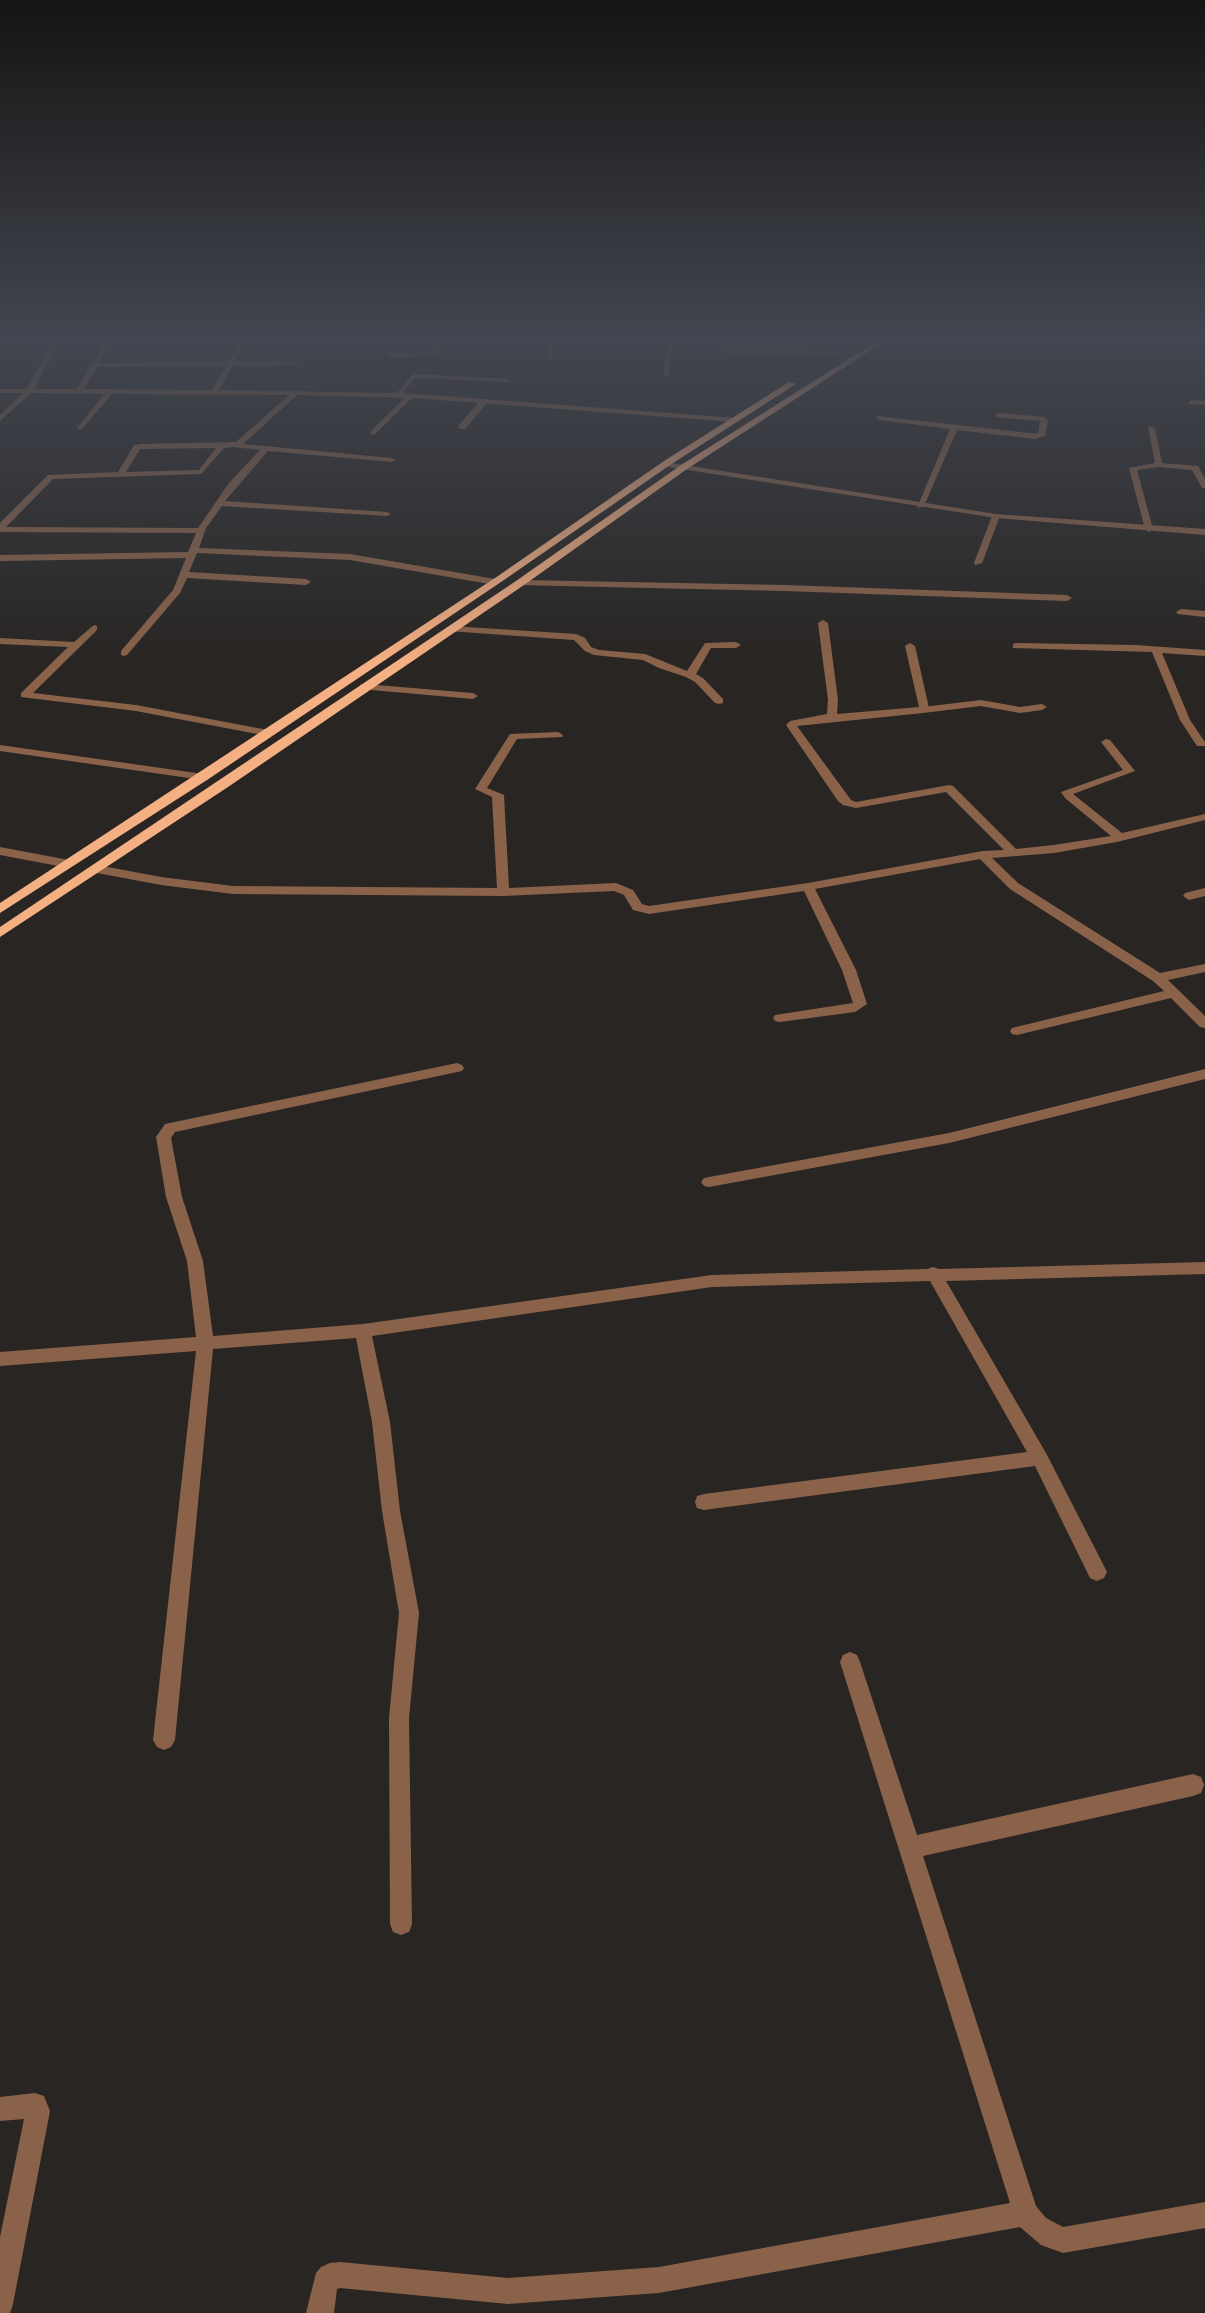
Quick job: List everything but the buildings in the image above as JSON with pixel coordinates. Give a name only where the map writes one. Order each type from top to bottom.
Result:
[{"type":"highway","points":[[0,909],[203,777],[694,446]]},
{"type":"highway","points":[[0,933],[234,778],[717,446]]},
{"type":"street","points":[[122,473],[137,447],[222,446]]},
{"type":"street","points":[[0,529],[51,477],[201,472],[222,446]]},
{"type":"street","points":[[241,446],[392,460]]},
{"type":"street","points":[[920,506],[946,446]]},
{"type":"street","points":[[1155,446],[1159,465]]},
{"type":"street","points":[[124,653],[177,591],[201,531],[232,485],[265,449]]},
{"type":"street","points":[[666,464],[920,506],[996,516],[1205,532]]},
{"type":"street","points":[[1149,529],[1133,468],[1159,465],[1194,468],[1205,486]]},
{"type":"street","points":[[219,503],[387,514]]},
{"type":"street","points":[[978,563],[996,516]]},
{"type":"street","points":[[0,529],[201,531]]},
{"type":"street","points":[[0,558],[193,552],[350,557],[495,582]]},
{"type":"street","points":[[184,575],[306,582]]},
{"type":"street","points":[[520,583],[785,588],[1067,598]]},
{"type":"street","points":[[1182,612],[1205,614]]},
{"type":"street","points":[[823,623],[833,700],[832,715],[829,718]]},
{"type":"street","points":[[94,628],[25,695],[136,708],[268,733]]},
{"type":"street","points":[[451,629],[576,637],[582,640],[588,649],[597,653],[645,657],[662,666],[690,675],[699,680],[720,701]]},
{"type":"street","points":[[0,641],[76,645]]},
{"type":"street","points":[[690,675],[708,645],[736,645]]},
{"type":"street","points":[[910,646],[923,711]]},
{"type":"street","points":[[1016,646],[1156,649],[1205,653]]},
{"type":"street","points":[[1156,649],[1185,720],[1201,744]]},
{"type":"street","points":[[364,687],[473,696]]},
{"type":"street","points":[[1012,852],[949,788],[856,805],[847,803],[791,725],[829,718],[923,711],[981,703],[1020,710],[1042,707]]},
{"type":"street","points":[[503,892],[498,795],[481,789],[514,736],[558,735]]},
{"type":"street","points":[[1106,742],[1130,771],[1067,792],[1120,837]]},
{"type":"street","points":[[0,748],[203,777]]},
{"type":"street","points":[[97,869],[161,881],[233,890],[342,893],[503,892],[616,887],[628,893],[637,907],[649,910],[808,887],[982,855],[1038,851],[1120,837],[1205,817]]},
{"type":"street","points":[[0,851],[69,864]]},
{"type":"street","points":[[982,855],[1014,886],[1158,978],[1205,1024]]},
{"type":"street","points":[[780,1018],[855,1008],[860,1004],[849,970],[808,887]]},
{"type":"street","points":[[1189,896],[1205,892]]},
{"type":"street","points":[[1158,978],[1205,968]]},
{"type":"street","points":[[1017,1031],[1174,993]]},
{"type":"street","points":[[164,1740],[205,1342],[195,1261],[174,1197],[163,1137],[170,1128],[457,1068]]},
{"type":"street","points":[[709,1182],[959,1136],[1205,1074]]},
{"type":"street","points":[[0,1359],[363,1331],[712,1281],[933,1273],[1205,1268]]},
{"type":"street","points":[[933,1273],[1041,1458],[1097,1572]]},
{"type":"street","points":[[363,1331],[381,1422],[391,1511],[409,1613],[399,1718],[401,1924]]},
{"type":"street","points":[[704,1502],[1041,1458]]},
{"type":"street","points":[[321,2313],[325,2282],[330,2276],[340,2275],[508,2291],[659,2280],[1017,2215],[1022,2210],[1023,2203],[850,1662]]},
{"type":"street","points":[[910,1848],[1193,1785]]},
{"type":"street","points":[[0,2109],[35,2105],[38,2111],[0,2304]]},
{"type":"street","points":[[1022,2210],[1037,2227],[1050,2236],[1063,2240],[1205,2215]]}]
